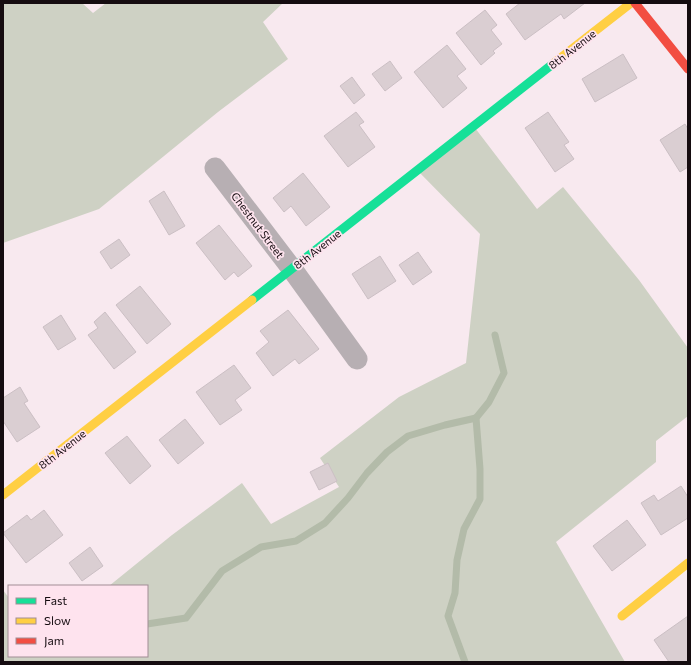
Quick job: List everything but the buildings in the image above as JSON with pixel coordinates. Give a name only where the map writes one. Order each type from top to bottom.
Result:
[{"type":"street","name":"8th Avenue","points":[[3,495],[631,3]]},
{"type":"street","points":[[635,3],[688,69]]},
{"type":"street","name":"Chestnut Street","points":[[215,168],[292,269],[357,359]]},
{"type":"street","points":[[622,616],[688,562]]},
{"type":"shaded area","points":[[3,3],[82,3],[93,13],[106,3],[283,3],[263,22],[288,59],[218,112],[99,209],[3,243]]},
{"type":"shaded area","points":[[472,124],[537,209],[563,187],[639,280],[688,348],[688,416],[656,441],[656,462],[556,542],[625,662],[3,662],[3,590],[8,597],[8,657],[148,657],[148,585],[110,585],[172,535],[242,483],[271,524],[339,487],[320,458],[399,397],[466,363],[480,234],[416,169]]},
{"type":"waterway","points":[[465,662],[448,616],[455,593],[457,560],[464,529],[480,499],[480,469],[476,418],[489,402],[504,373],[495,335]]},
{"type":"waterway","points":[[148,624],[186,618],[222,571],[261,547],[296,541],[325,523],[348,498],[367,473],[387,452],[408,436],[476,418]]},
{"type":"traffic: fast","points":[[252,300],[554,63]]},
{"type":"traffic: slow","points":[[554,63],[631,3]]},
{"type":"traffic: slow","points":[[3,495],[252,300]]},
{"type":"traffic: slow","points":[[622,616],[688,563]]},
{"type":"traffic: jam","points":[[635,3],[688,69]]}]
